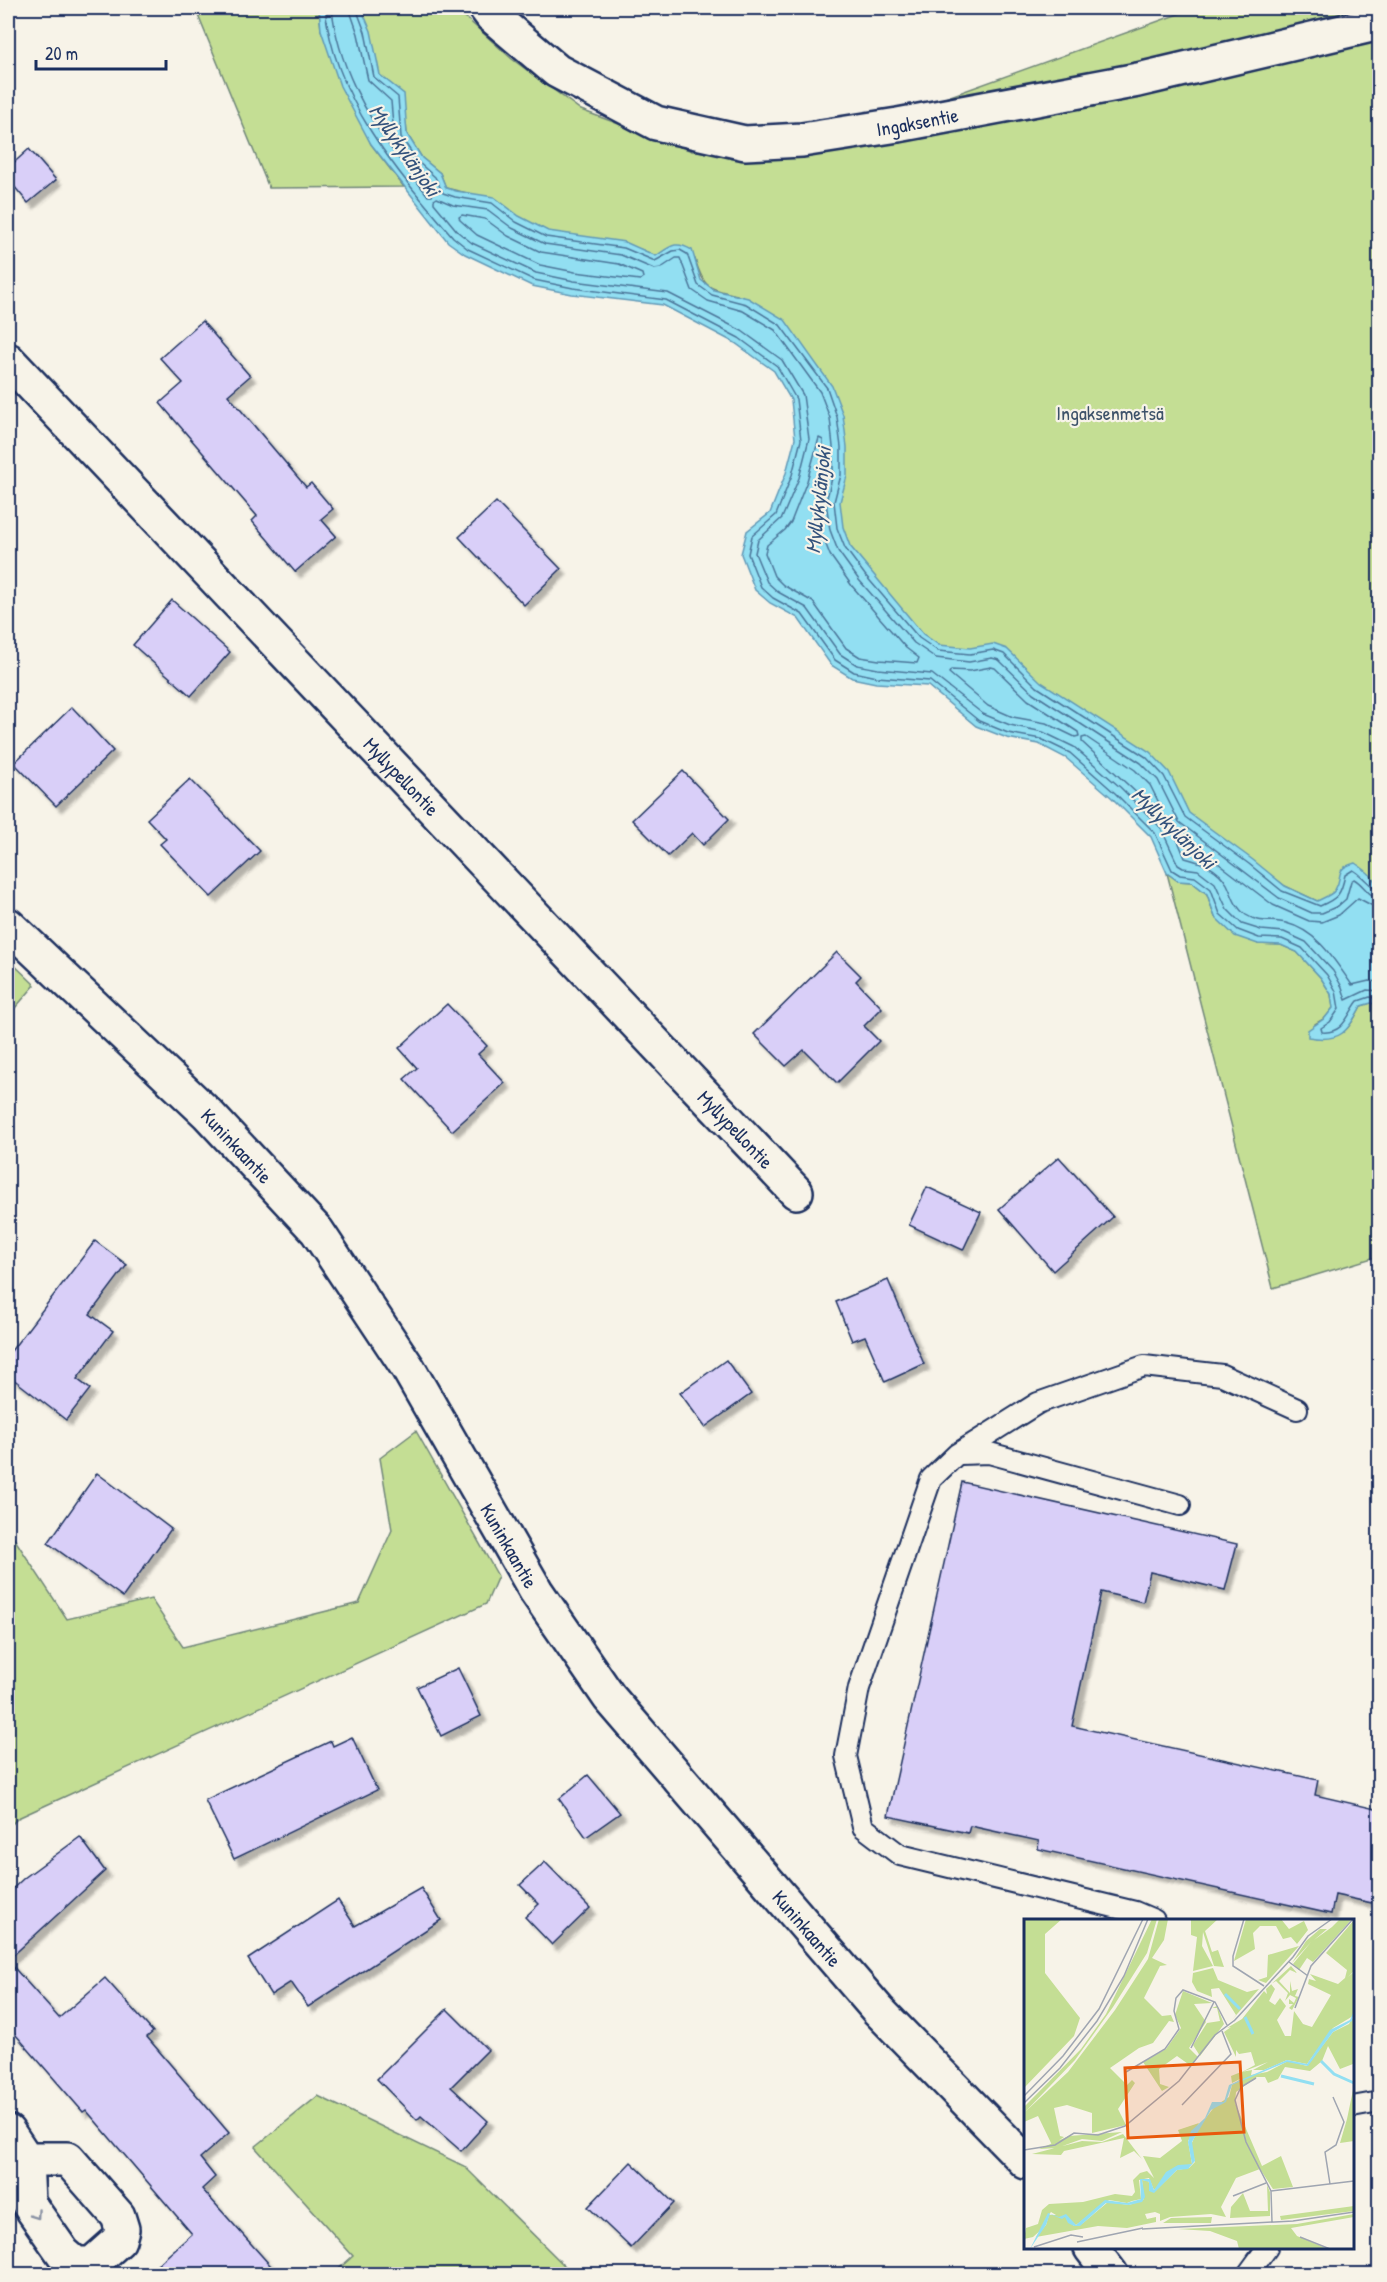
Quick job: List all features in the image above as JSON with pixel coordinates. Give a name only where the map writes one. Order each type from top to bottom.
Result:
[{"type":"street","name":"Ingaksentie","points":[[486,8],[492,16],[557,71],[656,123],[745,143],[802,140],[898,125],[1138,80],[1380,23]]},
{"type":"street","name":"Myllypellontie","points":[[8,360],[796,1192]]},
{"type":"street","name":"Kuninkaantie","points":[[8,925],[208,1114],[317,1231],[408,1368],[537,1591],[609,1697],[878,2010],[1024,2160]]},
{"type":"street","points":[[8,2132],[26,2159]]},
{"type":"street","points":[[1092,2249],[1111,2274]]},
{"type":"lane","points":[[1152,1919],[1135,1912],[900,1855],[863,1827],[846,1756],[859,1688],[931,1479],[957,1454],[1038,1403],[1144,1366],[1222,1375],[1297,1408]]},
{"type":"lane","points":[[957,1454],[989,1453],[1180,1505]]},
{"type":"lane","points":[[1354,2107],[1380,2102]]},
{"type":"lane","points":[[1248,2274],[1266,2249]]},
{"type":"green space","points":[[195,8],[319,8],[321,30],[371,144],[404,187],[269,188]]},
{"type":"green space","name":"Ingaksenmetsä","points":[[347,8],[455,8],[512,59],[581,110],[692,151],[803,156],[920,107],[1195,8],[1379,8],[1379,912],[1333,899],[1317,901],[1285,886],[1188,813],[1184,803],[946,662],[836,548],[831,410],[737,295],[708,286],[701,276],[695,259],[656,256],[640,249],[544,234],[471,194],[446,188],[440,173],[422,158],[407,134],[406,123],[383,86]]},
{"type":"green space","points":[[1167,873],[1178,881],[1192,882],[1207,894],[1215,917],[1258,944],[1281,945],[1297,952],[1321,978],[1331,994],[1333,1008],[1325,1018],[1315,1024],[1316,1038],[1340,1034],[1349,1027],[1361,1006],[1371,1003],[1379,1005],[1379,1256],[1273,1288]]},
{"type":"green space","points":[[8,959],[35,985],[8,1016]]},
{"type":"green space","points":[[416,1431],[498,1576],[486,1604],[18,1818],[8,1828],[8,1529],[67,1619],[151,1599],[183,1647],[359,1603],[392,1530],[380,1458]]},
{"type":"green space","points":[[318,2096],[464,2166],[573,2274],[333,2274],[353,2256],[255,2147]]},
{"type":"water","name":"Myllykylänjoki","points":[[319,8],[361,8],[371,31],[380,75],[404,94],[407,134],[422,158],[440,173],[446,188],[494,197],[519,216],[548,231],[625,242],[656,256],[666,249],[681,245],[692,250],[701,280],[714,290],[748,298],[785,320],[832,386],[843,415],[847,447],[847,476],[840,502],[843,527],[850,546],[923,634],[939,645],[970,648],[993,644],[1007,649],[1041,682],[1150,752],[1169,772],[1189,813],[1285,886],[1317,901],[1334,892],[1341,870],[1348,865],[1355,863],[1363,869],[1373,878],[1379,891],[1379,1005],[1371,1003],[1361,1006],[1347,1029],[1336,1037],[1308,1037],[1308,1030],[1325,1018],[1333,1008],[1331,994],[1321,978],[1297,952],[1281,945],[1258,944],[1235,936],[1215,917],[1207,894],[1192,882],[1178,881],[1167,873],[1151,837],[1111,797],[1066,758],[1039,744],[1007,738],[976,726],[928,686],[876,683],[852,678],[831,665],[798,618],[770,603],[755,590],[741,554],[747,531],[770,513],[786,473],[795,439],[791,400],[774,371],[735,343],[663,305],[572,294],[532,286],[465,254],[448,242],[371,144],[340,86],[321,30]]},
{"type":"building","points":[[29,149],[56,180],[28,203],[8,179],[8,168]]},
{"type":"building","points":[[202,321],[250,376],[228,395],[306,487],[311,483],[333,509],[321,519],[336,536],[295,572],[252,521],[257,516],[160,403],[183,383],[160,358]]},
{"type":"building","points":[[496,502],[561,569],[524,605],[459,537]]},
{"type":"building","points":[[172,600],[230,652],[191,696],[133,645]]},
{"type":"building","points":[[72,707],[113,751],[56,806],[14,763]]},
{"type":"building","points":[[683,771],[729,819],[703,845],[692,833],[668,856],[632,820]]},
{"type":"building","points":[[190,779],[260,851],[211,897],[160,844],[166,839],[147,819]]},
{"type":"building","points":[[837,952],[861,976],[856,981],[882,1008],[864,1026],[879,1041],[837,1083],[804,1050],[786,1066],[754,1034]]},
{"type":"building","points":[[447,1004],[487,1046],[478,1054],[505,1083],[452,1131],[404,1079],[417,1068],[399,1048]]},
{"type":"building","points":[[1059,1157],[1113,1217],[1053,1271],[999,1209]]},
{"type":"building","points":[[927,1187],[981,1212],[963,1250],[909,1225]]},
{"type":"building","points":[[95,1241],[127,1265],[90,1314],[113,1331],[77,1379],[90,1389],[66,1420],[8,1375],[8,1355]]},
{"type":"building","points":[[888,1280],[924,1364],[885,1382],[865,1336],[852,1341],[836,1302]]},
{"type":"building","points":[[726,1360],[751,1394],[705,1427],[680,1393]]},
{"type":"building","points":[[97,1473],[171,1529],[123,1597],[48,1543]]},
{"type":"building","points":[[962,1482],[1237,1544],[1225,1590],[1150,1572],[1143,1602],[1101,1592],[1072,1726],[1318,1780],[1315,1795],[1380,1810],[1380,1867],[1372,1903],[1335,1895],[1331,1914],[1038,1849],[1039,1841],[970,1826],[968,1833],[888,1816]]},
{"type":"building","points":[[458,1668],[481,1716],[441,1736],[417,1687]]},
{"type":"building","points":[[352,1737],[377,1790],[234,1859],[205,1800],[331,1741],[333,1746]]},
{"type":"building","points":[[588,1775],[620,1813],[586,1837],[559,1799]]},
{"type":"building","points":[[80,1837],[105,1871],[8,1960],[8,1893],[24,1878]]},
{"type":"building","points":[[545,1862],[590,1908],[552,1945],[525,1917],[539,1904],[520,1885]]},
{"type":"building","points":[[421,1888],[441,1920],[308,2007],[291,1982],[271,1995],[248,1959],[338,1900],[355,1926]]},
{"type":"building","points":[[8,1961],[59,2018],[105,1978],[153,2032],[147,2037],[229,2133],[200,2158],[215,2177],[202,2189],[278,2274],[147,2274],[192,2234],[86,2110],[83,2112],[8,2026]]},
{"type":"building","points":[[447,2009],[488,2050],[451,2087],[488,2121],[461,2151],[421,2116],[417,2120],[377,2079]]},
{"type":"building","points":[[631,2162],[674,2203],[631,2248],[588,2207]]}]
